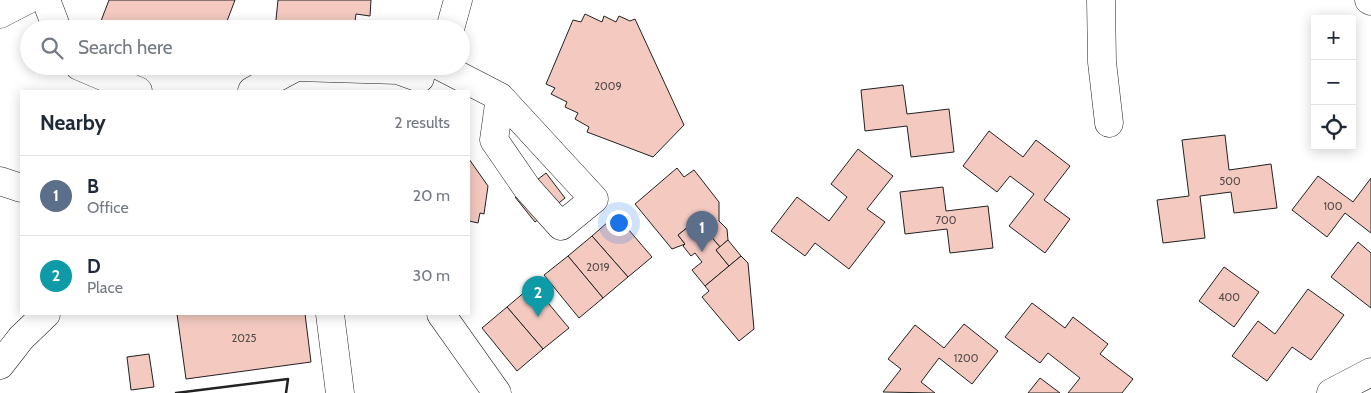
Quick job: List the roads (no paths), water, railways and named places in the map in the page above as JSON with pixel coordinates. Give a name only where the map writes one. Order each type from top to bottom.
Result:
[{"type":"street","points":[[0,14],[27,0]]},
{"type":"street","points":[[46,0],[54,20]]},
{"type":"street","points":[[452,20],[458,0]]},
{"type":"street","points":[[1101,0],[1102,62],[1109,124]]},
{"type":"street","points":[[100,75],[136,90]]},
{"type":"street","points":[[254,90],[280,75]]},
{"type":"street","points":[[425,75],[500,97],[594,199],[561,226],[528,188],[494,140],[500,97]]},
{"type":"street","points":[[0,181],[20,188]]},
{"type":"street","points":[[0,365],[21,338],[45,315]]},
{"type":"street","points":[[330,315],[340,393]]},
{"type":"street","points":[[442,315],[497,393]]},
{"type":"street","points":[[1331,393],[1371,372]]},
{"type":"place","name":"B","points":[[702,252]]},
{"type":"place","name":"D","points":[[538,317]]}]
